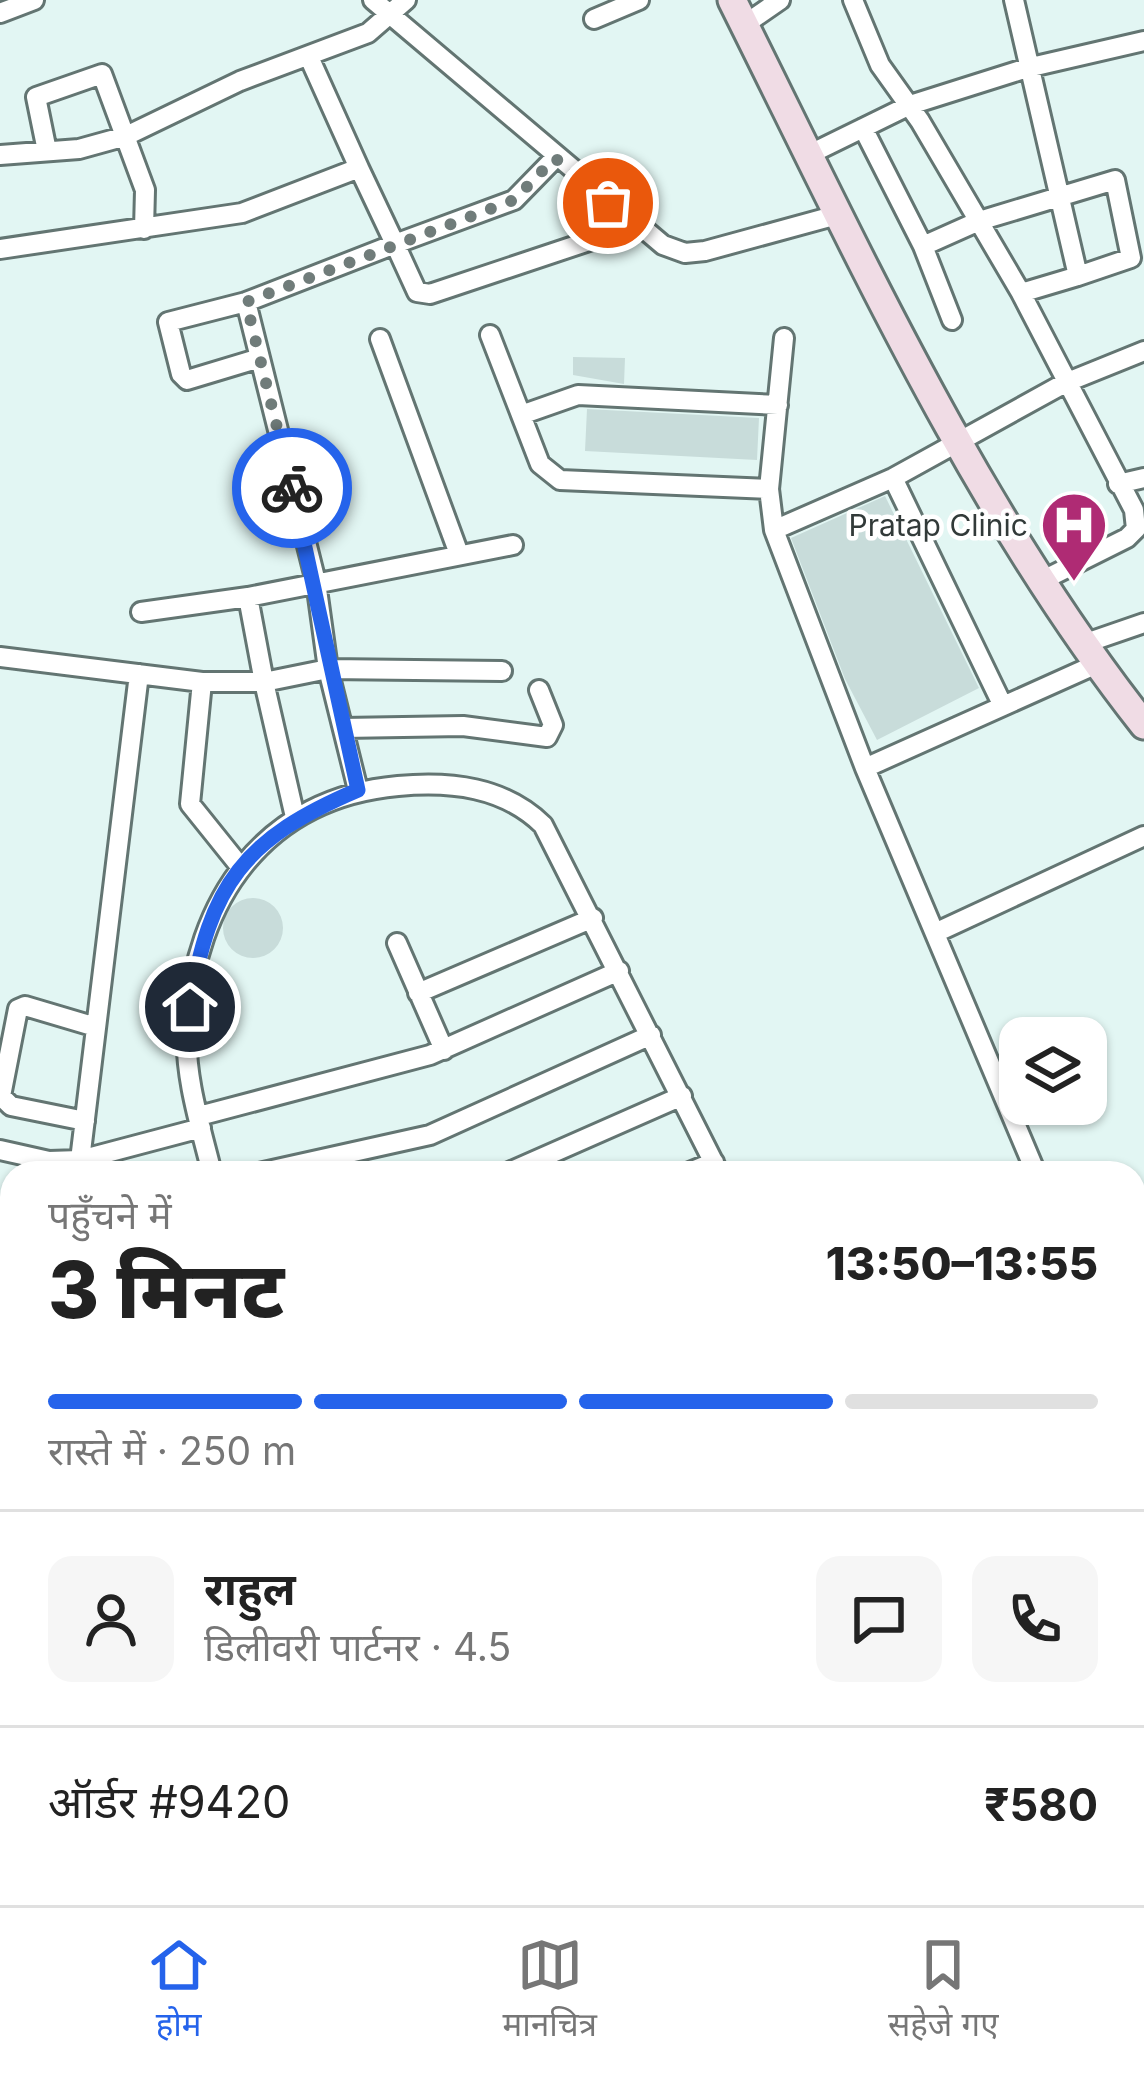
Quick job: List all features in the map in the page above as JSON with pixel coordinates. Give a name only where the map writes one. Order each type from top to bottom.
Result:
[{"type":"street","points":[[0,13],[34,0]]},
{"type":"street","points":[[374,0],[634,226],[685,253],[837,215]]},
{"type":"street","points":[[0,155],[126,136],[240,81],[368,33],[406,0]]},
{"type":"street","points":[[594,19],[639,0]]},
{"type":"street","points":[[780,0],[738,12],[884,311],[1045,579],[1144,725]]},
{"type":"street","points":[[853,0],[880,65],[910,106],[1021,292],[1134,510],[1136,529],[1045,579]]},
{"type":"street","points":[[1014,0],[1078,276]]},
{"type":"street","points":[[809,154],[910,106],[1027,68],[1144,40]]},
{"type":"street","points":[[309,57],[417,292],[430,295],[634,226]]},
{"type":"street","points":[[47,151],[36,97],[95,73],[110,84],[145,190],[144,230]]},
{"type":"street","points":[[863,128],[922,246],[952,320]]},
{"type":"street","points":[[260,358],[187,380],[167,328],[173,320],[246,302],[514,200],[555,158]]},
{"type":"street","points":[[0,249],[242,213],[359,168]]},
{"type":"street","points":[[922,246],[979,221],[1107,178],[1117,183],[1131,258],[1021,292]]},
{"type":"street","points":[[246,302],[316,582],[328,669],[358,790]]},
{"type":"street","points":[[490,335],[540,464],[560,480],[769,490]]},
{"type":"street","points":[[784,338],[769,490],[774,530],[866,768],[1031,1161]]},
{"type":"street","points":[[380,339],[459,554]]},
{"type":"street","points":[[774,530],[893,478],[1066,383],[1144,351]]},
{"type":"street","points":[[521,415],[578,394],[778,404]]},
{"type":"street","points":[[893,478],[1003,706]]},
{"type":"street","points":[[1118,484],[1144,478]]},
{"type":"street","points":[[141,612],[248,597],[513,545]]},
{"type":"street","points":[[248,597],[295,817]]},
{"type":"street","points":[[866,768],[1003,706],[1144,623]]},
{"type":"street","points":[[0,657],[202,682],[264,682],[328,669],[502,670]]},
{"type":"street","points":[[77,1161],[139,674]]},
{"type":"street","points":[[202,682],[190,804],[239,865]]},
{"type":"street","points":[[343,728],[463,726],[547,737],[553,724],[539,690]]},
{"type":"street","points":[[209,1161],[187,1031],[194,983],[221,898],[239,865],[295,817],[358,790],[415,784],[501,795],[543,825],[714,1161]]},
{"type":"street","points":[[935,934],[1144,836]]},
{"type":"street","points":[[418,993],[593,918]]},
{"type":"street","points":[[397,943],[444,1050]]},
{"type":"street","points":[[85,1161],[444,1050],[619,971]]},
{"type":"street","points":[[85,1121],[11,1106],[1,1096],[18,1009],[25,1006],[96,1027]]},
{"type":"street","points":[[313,1161],[430,1135],[651,1035]]},
{"type":"street","points":[[534,1161],[682,1096]]},
{"type":"street","points":[[0,1150],[60,1161]]},
{"type":"building","points":[[573,357],[625,358],[624,384],[573,375]]},
{"type":"building","points":[[587,409],[759,418],[757,460],[585,451]]},
{"type":"building","points":[[885,496],[979,688],[877,740],[845,679],[791,538]]},
{"type":"building","points":[[253,898],[274,907],[283,928],[274,949],[253,958],[232,949],[223,928],[232,907]]},
{"type":"way so far","points":[[292,488],[246,302],[514,200],[555,158],[608,203]]},
{"type":"place","name":"Pratap Clinic","points":[[1074,584]]},
{"type":"route","points":[[190,1007],[221,898],[239,865],[295,817],[358,790],[292,488]]}]
